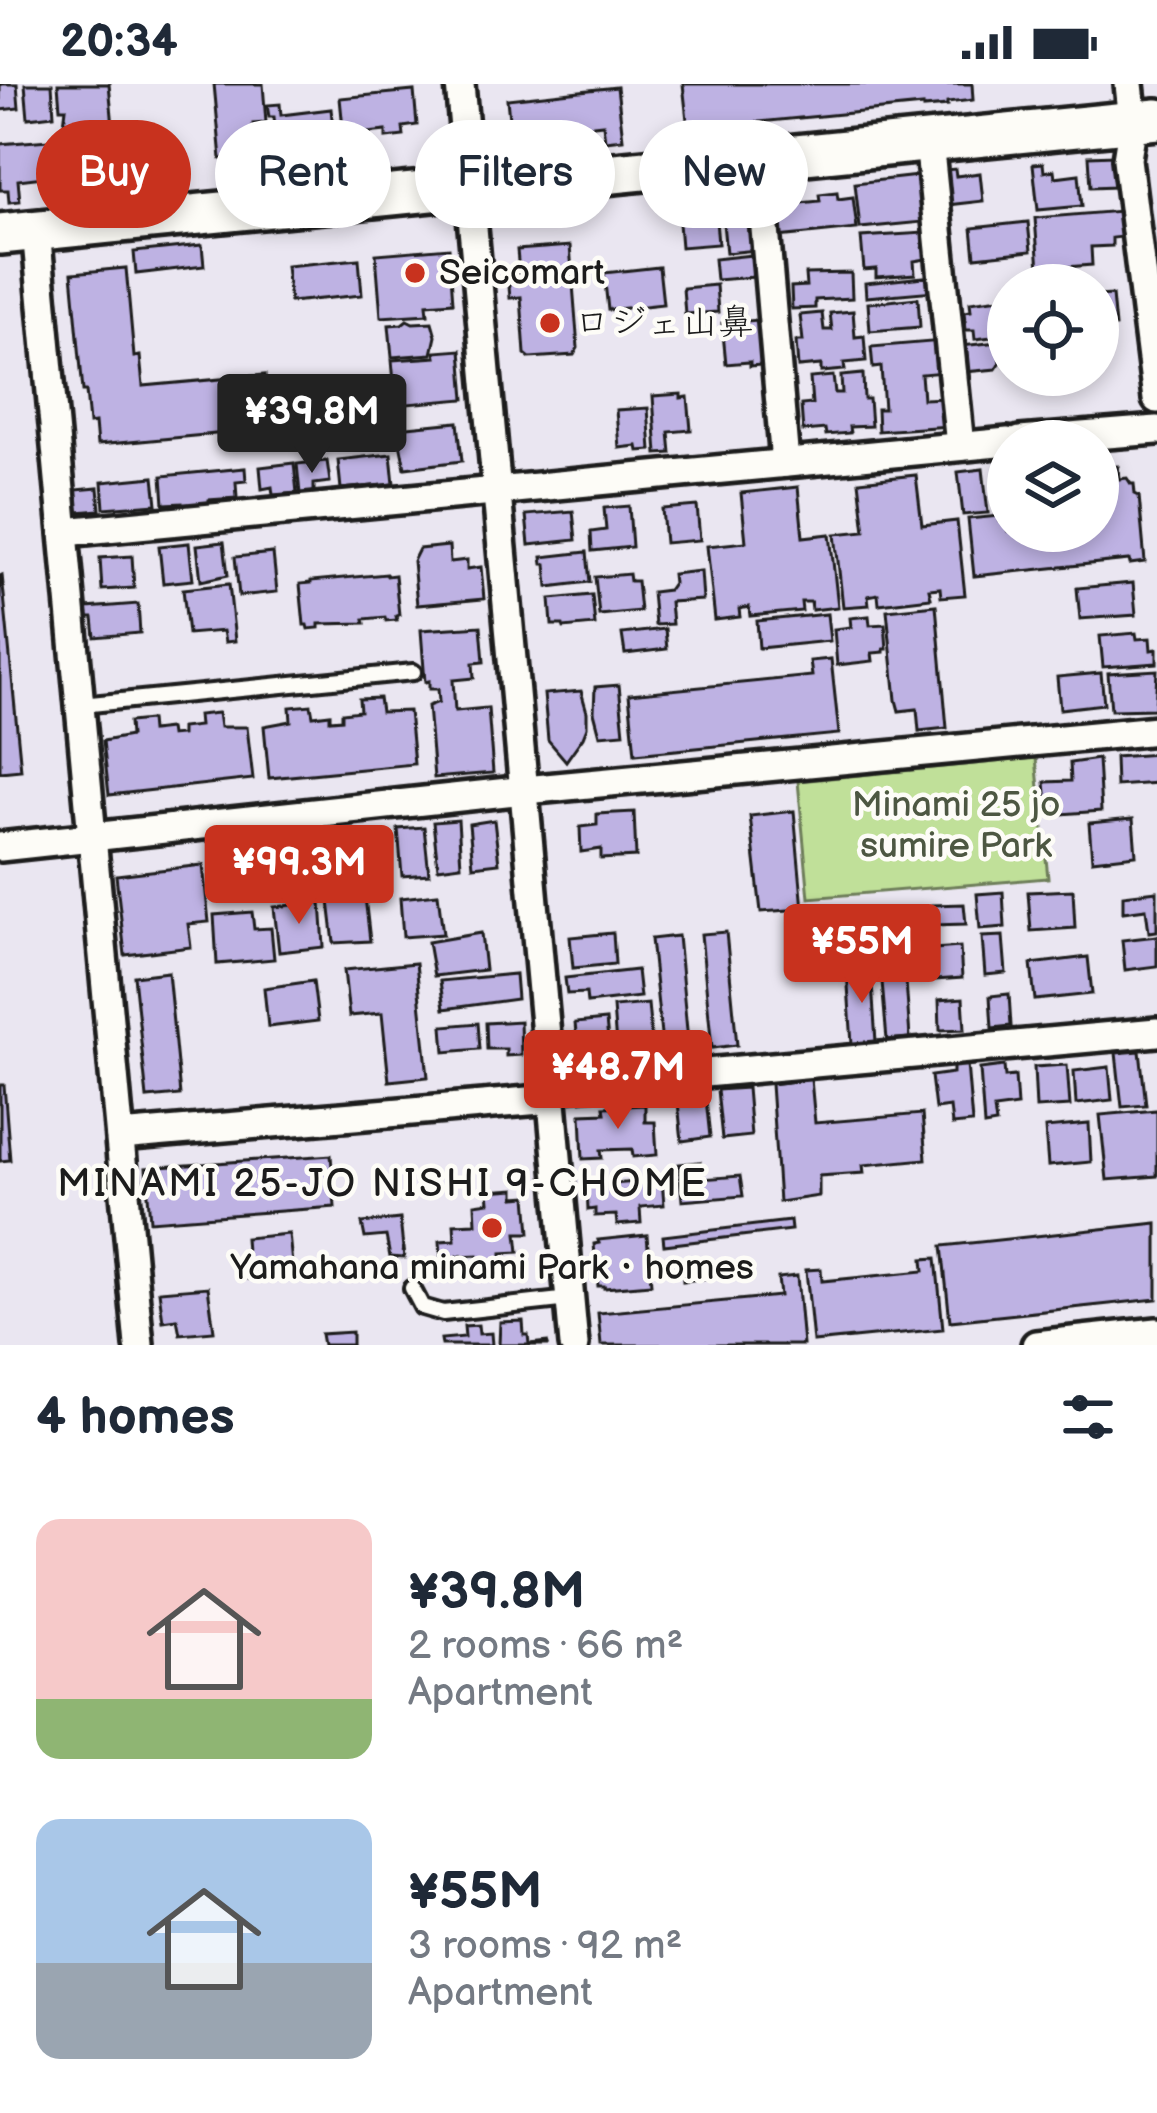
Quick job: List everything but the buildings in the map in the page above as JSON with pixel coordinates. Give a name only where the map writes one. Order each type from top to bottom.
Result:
[{"type":"street","points":[[460,84],[463,120]]},
{"type":"street","points":[[808,153],[929,141],[1140,108],[1127,159],[1155,351],[1157,399]]},
{"type":"street","points":[[929,141],[960,446]]},
{"type":"street","points":[[139,1345],[64,532],[18,232],[415,193]]},
{"type":"street","points":[[474,228],[574,1345]]},
{"type":"street","points":[[765,228],[785,463]]},
{"type":"street","points":[[1119,433],[1157,430]]},
{"type":"street","points":[[64,532],[987,444]]},
{"type":"street","points":[[0,847],[525,790],[1157,730]]},
{"type":"street","points":[[120,1136],[1157,1032]]},
{"type":"street","points":[[1039,1345],[1157,1332]]},
{"type":"lane","points":[[81,705],[413,672]]},
{"type":"lane","points":[[412,1288],[422,1307],[443,1313],[570,1299]]},
{"type":"green space","name":"Minami 25 jo sumire Park","points":[[1036,758],[1048,878],[809,898],[798,781]]},
{"type":"place","name":"Seicomart","points":[[415,273]]},
{"type":"place","name":"ロジェ山鼻","points":[[550,323]]},
{"type":"place","name":"Yamahana minami Park・homes","points":[[492,1228]]},
{"type":"district","name":"MINAMI 25-JO NISHI 9-CHOME","points":[[383,1184]]}]
